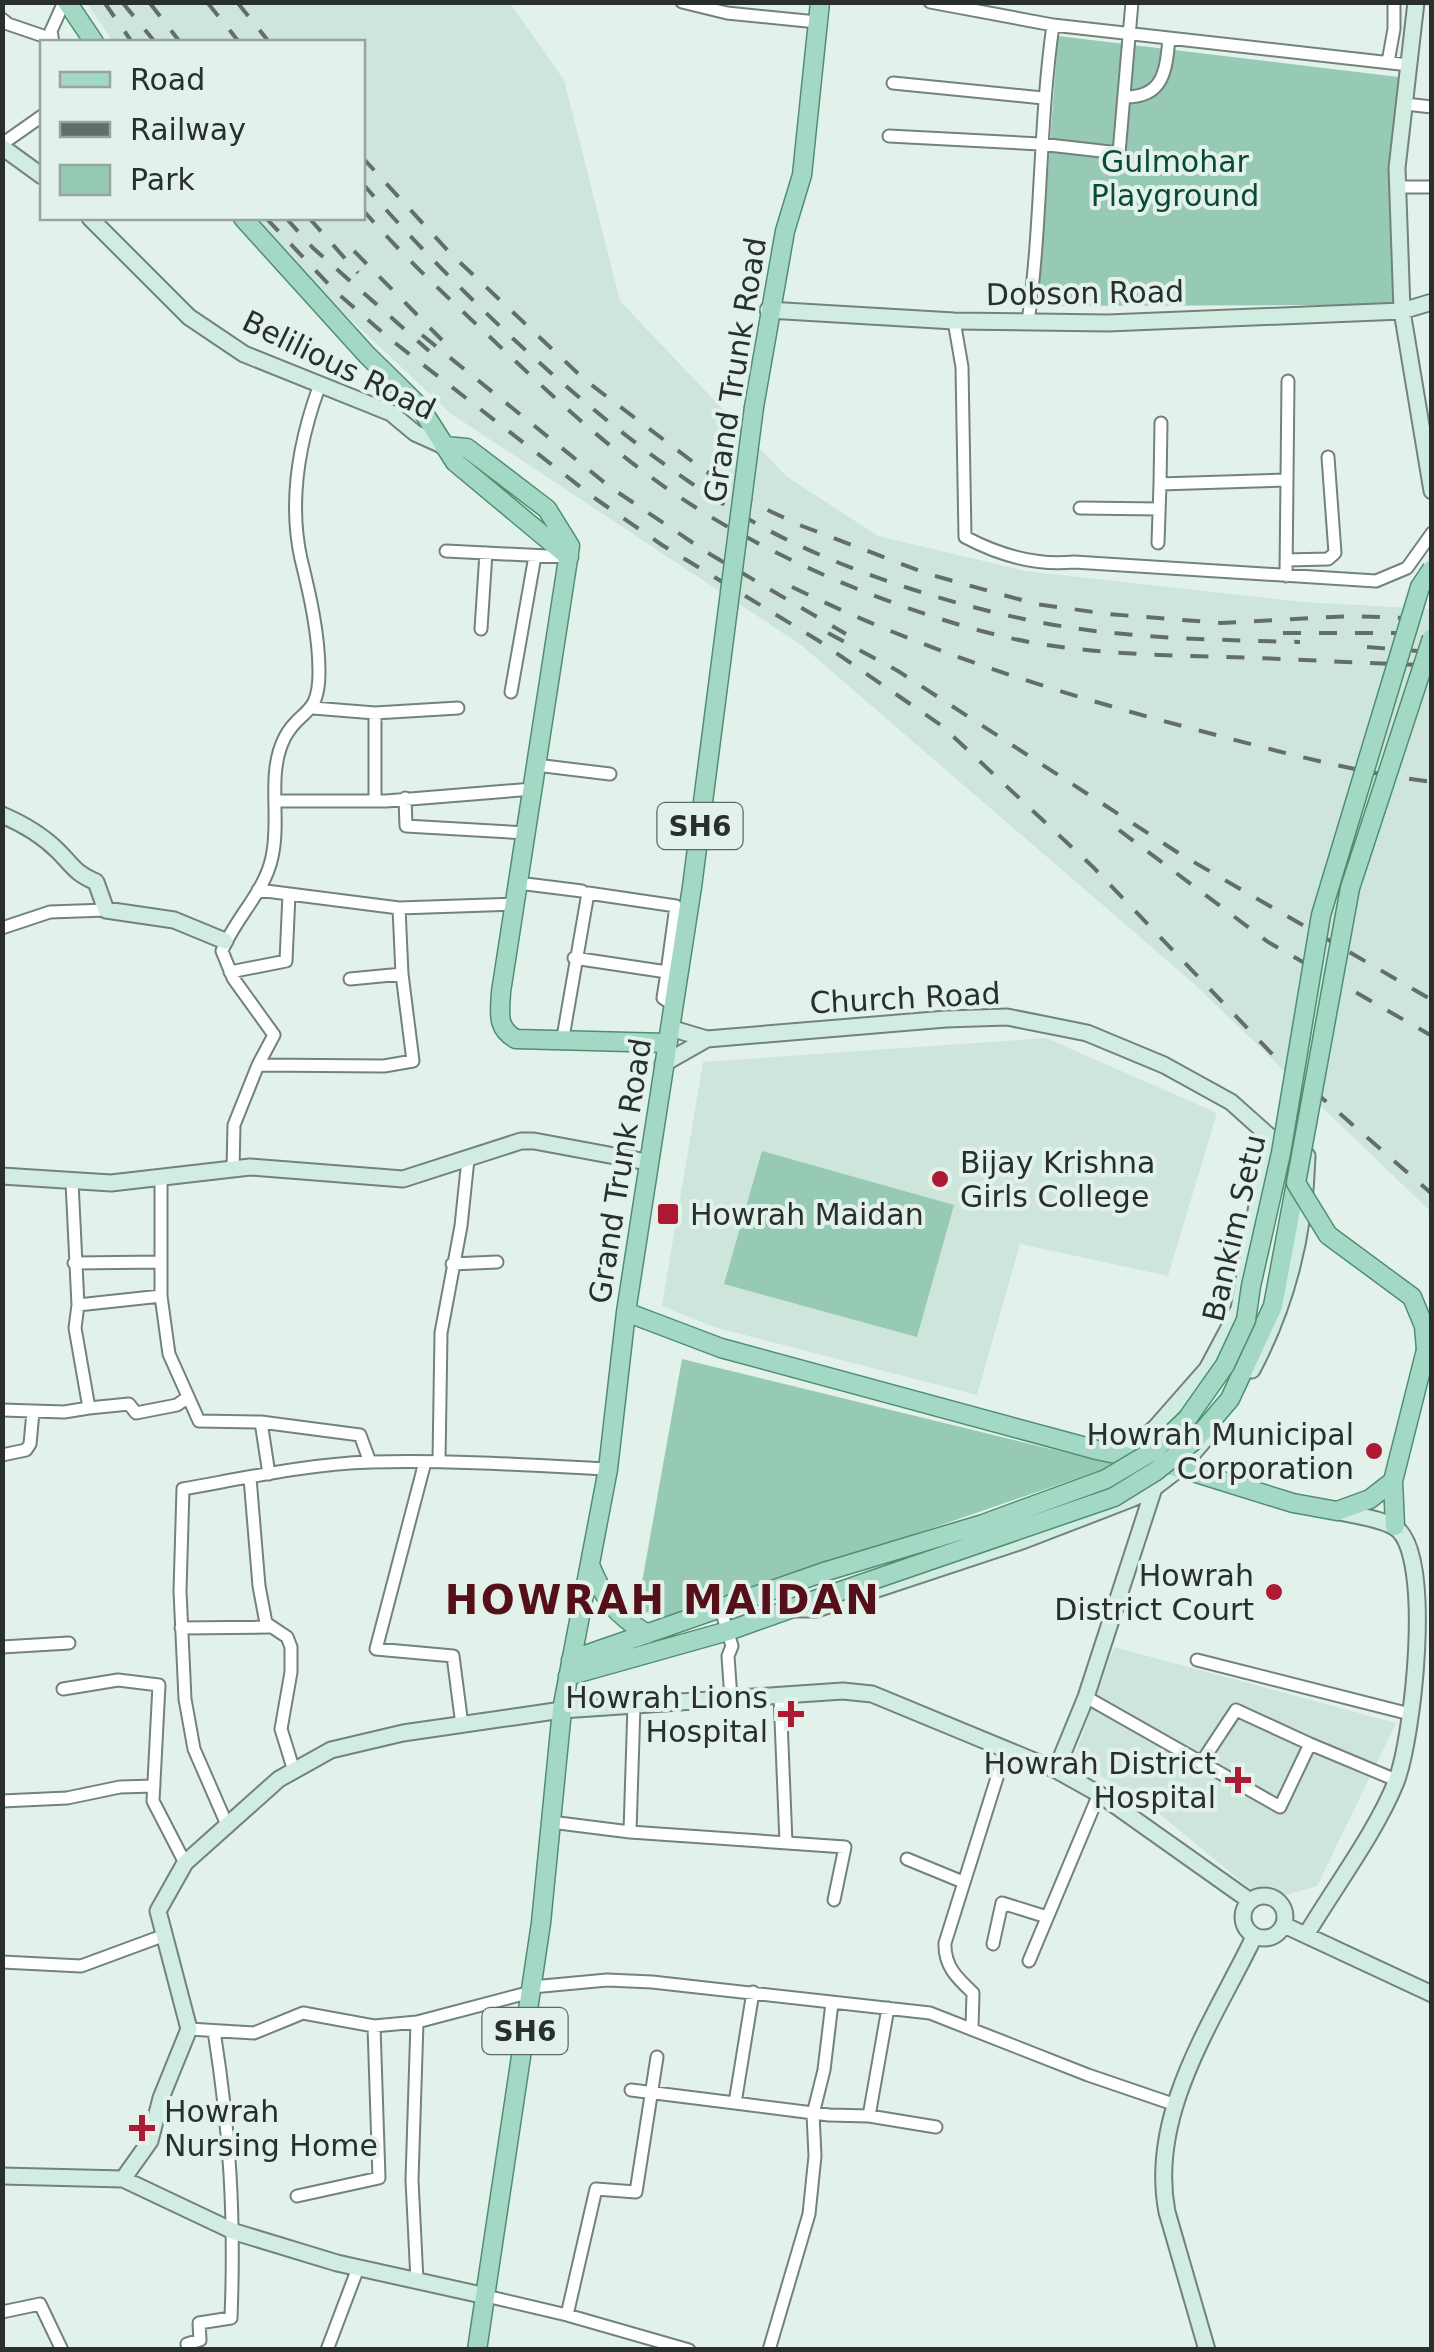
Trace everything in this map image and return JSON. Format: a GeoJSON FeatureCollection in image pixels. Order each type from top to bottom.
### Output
{"type":"FeatureCollection","features":[{"type":"Feature","properties":{"kind":"main road"},"geometry":{"type":"LineString","coordinates":[[66,2],[93,40]]}},
{"type":"Feature","properties":{"kind":"main road","name":"Grand Trunk Road"},"geometry":{"type":"LineString","coordinates":[[477,2350],[531,1990],[562,1710],[608,1469],[626,1312],[674,1005],[768,310],[784,232],[802,174],[820,2]]}},
{"type":"Feature","properties":{"kind":"main road"},"geometry":{"type":"LineString","coordinates":[[1416,2],[1398,188],[1402,311],[1432,491]]}},
{"type":"Feature","properties":{"kind":"main road"},"geometry":{"type":"LineString","coordinates":[[2,145],[40,174]]}},
{"type":"Feature","properties":{"kind":"main road","name":"Belilious Road"},"geometry":{"type":"LineString","coordinates":[[92,220],[189,318],[244,354],[391,414],[415,433],[444,446]]}},
{"type":"Feature","properties":{"kind":"main road"},"geometry":{"type":"LineString","coordinates":[[245,220],[367,355],[420,407],[444,446],[467,448],[547,510],[570,546],[515,904],[500,1021],[504,1032],[516,1039],[562,1043],[668,1036],[708,1039]]}},
{"type":"Feature","properties":{"kind":"main road","name":"Dobson Road"},"geometry":{"type":"LineString","coordinates":[[768,310],[954,321],[1108,322],[1402,311],[1432,302]]}},
{"type":"Feature","properties":{"kind":"main road","name":"Bankim Setu"},"geometry":{"type":"LineString","coordinates":[[570,1668],[647,1634],[1106,1479],[1153,1452],[1188,1419],[1226,1366],[1246,1320],[1250,1286],[1281,1153],[1321,915],[1420,587],[1432,570]]}},
{"type":"Feature","properties":{"kind":"main road","name":"Bankim Setu"},"geometry":{"type":"LineString","coordinates":[[570,1668],[728,1632],[1114,1497],[1195,1440],[1230,1399],[1273,1306],[1350,888],[1432,638]]}},
{"type":"Feature","properties":{"kind":"main road"},"geometry":{"type":"LineString","coordinates":[[2,815],[26,826],[58,851],[76,873],[96,882],[106,910],[174,920],[226,941]]}},
{"type":"Feature","properties":{"kind":"main road","name":"Church Road"},"geometry":{"type":"LineString","coordinates":[[708,1039],[946,1018],[1007,1017],[1087,1034],[1164,1065],[1231,1102],[1269,1136],[1308,1156],[1293,1264],[1271,1333],[1225,1418],[1180,1468]]}},
{"type":"Feature","properties":{"kind":"main road"},"geometry":{"type":"LineString","coordinates":[[664,1064],[708,1039]]}},
{"type":"Feature","properties":{"kind":"main road"},"geometry":{"type":"LineString","coordinates":[[1125,1456],[1156,1428],[1207,1369],[1240,1309],[1269,1136]]}},
{"type":"Feature","properties":{"kind":"main road"},"geometry":{"type":"LineString","coordinates":[[2,1176],[111,1183],[250,1167],[403,1179],[521,1141],[647,1162]]}},
{"type":"Feature","properties":{"kind":"main road"},"geometry":{"type":"LineString","coordinates":[[1296,1183],[1328,1235],[1412,1297],[1424,1326],[1426,1350],[1393,1481],[1394,1526]]}},
{"type":"Feature","properties":{"kind":"main road"},"geometry":{"type":"LineString","coordinates":[[626,1312],[721,1348],[1180,1468],[1293,1503],[1394,1526],[1406,1537],[1417,1573],[1420,1664],[1396,1780],[1306,1935]]}},
{"type":"Feature","properties":{"kind":"main road"},"geometry":{"type":"LineString","coordinates":[[1125,1456],[1154,1488]]}},
{"type":"Feature","properties":{"kind":"main road"},"geometry":{"type":"LineString","coordinates":[[792,1609],[816,1609],[1071,1523],[1154,1488],[1180,1468]]}},
{"type":"Feature","properties":{"kind":"main road"},"geometry":{"type":"LineString","coordinates":[[1337,1511],[1370,1500],[1393,1481]]}},
{"type":"Feature","properties":{"kind":"main road"},"geometry":{"type":"LineString","coordinates":[[1056,1770],[1086,1697],[1154,1488]]}},
{"type":"Feature","properties":{"kind":"main road"},"geometry":{"type":"LineString","coordinates":[[590,1565],[604,1598],[647,1634]]}},
{"type":"Feature","properties":{"kind":"main road"},"geometry":{"type":"LineString","coordinates":[[123,2179],[150,2140],[161,2098],[189,2029],[158,1912],[185,1863],[279,1779],[331,1750],[404,1733],[562,1710],[844,1691],[872,1694],[1056,1770],[1099,1794],[1250,1901]]}},
{"type":"Feature","properties":{"kind":"main road"},"geometry":{"type":"LineString","coordinates":[[1263,1896],[1277,1900],[1285,1912],[1284,1926],[1268,1939],[1254,1937],[1242,1920],[1250,1901],[1263,1896]]}},
{"type":"Feature","properties":{"kind":"main road"},"geometry":{"type":"LineString","coordinates":[[1284,1926],[1432,1994]]}},
{"type":"Feature","properties":{"kind":"main road"},"geometry":{"type":"LineString","coordinates":[[1207,2350],[1162,2190],[1164,2139],[1172,2104],[1254,1937]]}},
{"type":"Feature","properties":{"kind":"main road"},"geometry":{"type":"LineString","coordinates":[[2,2176],[123,2179],[235,2232],[358,2268],[486,2296]]}},
{"type":"Feature","properties":{"kind":"street"},"geometry":{"type":"LineString","coordinates":[[53,40],[52,31],[66,2]]}},
{"type":"Feature","properties":{"kind":"street"},"geometry":{"type":"LineString","coordinates":[[682,2],[728,12],[817,22]]}},
{"type":"Feature","properties":{"kind":"street"},"geometry":{"type":"LineString","coordinates":[[930,2],[1053,25],[1409,66]]}},
{"type":"Feature","properties":{"kind":"street"},"geometry":{"type":"LineString","coordinates":[[890,136],[1040,144],[1120,153],[1132,2]]}},
{"type":"Feature","properties":{"kind":"street"},"geometry":{"type":"LineString","coordinates":[[1388,62],[1394,2]]}},
{"type":"Feature","properties":{"kind":"street"},"geometry":{"type":"LineString","coordinates":[[2,19],[50,40]]}},
{"type":"Feature","properties":{"kind":"street"},"geometry":{"type":"LineString","coordinates":[[1028,322],[1042,192],[1043,98],[1053,25]]}},
{"type":"Feature","properties":{"kind":"street"},"geometry":{"type":"LineString","coordinates":[[1124,97],[1138,98],[1156,86],[1165,73],[1168,39]]}},
{"type":"Feature","properties":{"kind":"street"},"geometry":{"type":"LineString","coordinates":[[893,83],[1043,98]]}},
{"type":"Feature","properties":{"kind":"street"},"geometry":{"type":"LineString","coordinates":[[1405,104],[1432,107]]}},
{"type":"Feature","properties":{"kind":"street"},"geometry":{"type":"LineString","coordinates":[[2,145],[40,117]]}},
{"type":"Feature","properties":{"kind":"street"},"geometry":{"type":"LineString","coordinates":[[1398,188],[1432,187]]}},
{"type":"Feature","properties":{"kind":"street"},"geometry":{"type":"LineString","coordinates":[[954,321],[962,367],[966,537],[998,554],[1056,564],[1376,581],[1407,568],[1432,533]]}},
{"type":"Feature","properties":{"kind":"street"},"geometry":{"type":"LineString","coordinates":[[1286,576],[1288,381]]}},
{"type":"Feature","properties":{"kind":"street"},"geometry":{"type":"LineString","coordinates":[[233,1169],[234,1125],[274,1034],[230,972],[222,950],[272,860],[278,801],[275,768],[286,734],[313,708],[319,676],[318,649],[300,557],[295,471],[305,424],[319,387]]}},
{"type":"Feature","properties":{"kind":"street"},"geometry":{"type":"LineString","coordinates":[[1158,543],[1161,423]]}},
{"type":"Feature","properties":{"kind":"street"},"geometry":{"type":"LineString","coordinates":[[1286,560],[1328,559],[1335,553],[1328,457]]}},
{"type":"Feature","properties":{"kind":"street"},"geometry":{"type":"LineString","coordinates":[[1160,484],[1286,480]]}},
{"type":"Feature","properties":{"kind":"street"},"geometry":{"type":"LineString","coordinates":[[1080,508],[1159,509]]}},
{"type":"Feature","properties":{"kind":"street"},"geometry":{"type":"LineString","coordinates":[[446,551],[568,557]]}},
{"type":"Feature","properties":{"kind":"street"},"geometry":{"type":"LineString","coordinates":[[481,629],[486,553]]}},
{"type":"Feature","properties":{"kind":"street"},"geometry":{"type":"LineString","coordinates":[[511,692],[535,556]]}},
{"type":"Feature","properties":{"kind":"street"},"geometry":{"type":"LineString","coordinates":[[313,708],[376,713],[458,708]]}},
{"type":"Feature","properties":{"kind":"street"},"geometry":{"type":"LineString","coordinates":[[375,801],[376,713]]}},
{"type":"Feature","properties":{"kind":"street"},"geometry":{"type":"LineString","coordinates":[[536,766],[610,774]]}},
{"type":"Feature","properties":{"kind":"street"},"geometry":{"type":"LineString","coordinates":[[278,801],[375,801],[532,789]]}},
{"type":"Feature","properties":{"kind":"street"},"geometry":{"type":"LineString","coordinates":[[405,798],[406,826],[526,833]]}},
{"type":"Feature","properties":{"kind":"street"},"geometry":{"type":"LineString","coordinates":[[518,883],[582,891]]}},
{"type":"Feature","properties":{"kind":"street"},"geometry":{"type":"LineString","coordinates":[[258,890],[399,908],[515,904]]}},
{"type":"Feature","properties":{"kind":"street"},"geometry":{"type":"LineString","coordinates":[[562,1043],[588,892],[676,906],[664,1001],[674,1005]]}},
{"type":"Feature","properties":{"kind":"street"},"geometry":{"type":"LineString","coordinates":[[230,972],[286,961],[289,894]]}},
{"type":"Feature","properties":{"kind":"street"},"geometry":{"type":"LineString","coordinates":[[258,1065],[384,1066],[413,1061],[402,974],[399,908]]}},
{"type":"Feature","properties":{"kind":"street"},"geometry":{"type":"LineString","coordinates":[[2,928],[50,912],[106,910]]}},
{"type":"Feature","properties":{"kind":"street"},"geometry":{"type":"LineString","coordinates":[[574,958],[667,972]]}},
{"type":"Feature","properties":{"kind":"street"},"geometry":{"type":"LineString","coordinates":[[350,979],[402,974]]}},
{"type":"Feature","properties":{"kind":"street"},"geometry":{"type":"LineString","coordinates":[[440,1462],[442,1333],[468,1159]]}},
{"type":"Feature","properties":{"kind":"street"},"geometry":{"type":"LineString","coordinates":[[161,1179],[161,1296],[169,1354],[200,1421],[261,1422],[360,1436],[370,1462]]}},
{"type":"Feature","properties":{"kind":"street"},"geometry":{"type":"LineString","coordinates":[[72,1182],[78,1305],[75,1328],[89,1408]]}},
{"type":"Feature","properties":{"kind":"street"},"geometry":{"type":"LineString","coordinates":[[74,1263],[161,1262]]}},
{"type":"Feature","properties":{"kind":"street"},"geometry":{"type":"LineString","coordinates":[[452,1264],[497,1262]]}},
{"type":"Feature","properties":{"kind":"street"},"geometry":{"type":"LineString","coordinates":[[78,1305],[161,1296]]}},
{"type":"Feature","properties":{"kind":"street"},"geometry":{"type":"LineString","coordinates":[[2,1410],[33,1412],[130,1404],[136,1412],[178,1405],[188,1397]]}},
{"type":"Feature","properties":{"kind":"street"},"geometry":{"type":"LineString","coordinates":[[2,1455],[26,1450],[33,1412]]}},
{"type":"Feature","properties":{"kind":"street"},"geometry":{"type":"LineString","coordinates":[[261,1422],[269,1474]]}},
{"type":"Feature","properties":{"kind":"street"},"geometry":{"type":"LineString","coordinates":[[228,1827],[194,1749],[185,1699],[182,1489],[370,1462],[608,1469]]}},
{"type":"Feature","properties":{"kind":"street"},"geometry":{"type":"LineString","coordinates":[[425,1462],[376,1648],[454,1656],[462,1725]]}},
{"type":"Feature","properties":{"kind":"street"},"geometry":{"type":"LineString","coordinates":[[250,1478],[259,1586],[268,1627]]}},
{"type":"Feature","properties":{"kind":"street"},"geometry":{"type":"LineString","coordinates":[[721,1610],[732,1646],[728,1656],[731,1699]]}},
{"type":"Feature","properties":{"kind":"street"},"geometry":{"type":"LineString","coordinates":[[181,1628],[268,1627],[287,1637],[292,1672],[281,1729],[294,1770]]}},
{"type":"Feature","properties":{"kind":"street"},"geometry":{"type":"LineString","coordinates":[[2,1648],[69,1643]]}},
{"type":"Feature","properties":{"kind":"street"},"geometry":{"type":"LineString","coordinates":[[1196,1660],[1410,1714]]}},
{"type":"Feature","properties":{"kind":"street"},"geometry":{"type":"LineString","coordinates":[[63,1688],[118,1680],[159,1685],[152,1801],[185,1863]]}},
{"type":"Feature","properties":{"kind":"street"},"geometry":{"type":"LineString","coordinates":[[780,1696],[786,1843]]}},
{"type":"Feature","properties":{"kind":"street"},"geometry":{"type":"LineString","coordinates":[[1086,1697],[1280,1806],[1310,1744]]}},
{"type":"Feature","properties":{"kind":"street"},"geometry":{"type":"LineString","coordinates":[[630,1832],[634,1706]]}},
{"type":"Feature","properties":{"kind":"street"},"geometry":{"type":"LineString","coordinates":[[1201,1763],[1236,1710],[1396,1780]]}},
{"type":"Feature","properties":{"kind":"street"},"geometry":{"type":"LineString","coordinates":[[972,2028],[974,1993],[952,1972],[944,1958],[948,1930],[1006,1749]]}},
{"type":"Feature","properties":{"kind":"street"},"geometry":{"type":"LineString","coordinates":[[2,1802],[154,1786]]}},
{"type":"Feature","properties":{"kind":"street"},"geometry":{"type":"LineString","coordinates":[[1029,1961],[1099,1794]]}},
{"type":"Feature","properties":{"kind":"street"},"geometry":{"type":"LineString","coordinates":[[551,1822],[630,1832],[845,1847],[834,1900]]}},
{"type":"Feature","properties":{"kind":"street"},"geometry":{"type":"LineString","coordinates":[[907,1859],[964,1882]]}},
{"type":"Feature","properties":{"kind":"street"},"geometry":{"type":"LineString","coordinates":[[993,1944],[1002,1903],[1047,1917]]}},
{"type":"Feature","properties":{"kind":"street"},"geometry":{"type":"LineString","coordinates":[[2,1962],[81,1966],[165,1935]]}},
{"type":"Feature","properties":{"kind":"street"},"geometry":{"type":"LineString","coordinates":[[189,2029],[254,2032],[303,2013],[374,2026],[417,2022],[531,1990],[607,1980],[930,2012],[1172,2104]]}},
{"type":"Feature","properties":{"kind":"street"},"geometry":{"type":"LineString","coordinates":[[735,2102],[753,1992]]}},
{"type":"Feature","properties":{"kind":"street"},"geometry":{"type":"LineString","coordinates":[[769,2350],[809,2214],[815,2156],[814,2114],[832,2003]]}},
{"type":"Feature","properties":{"kind":"street"},"geometry":{"type":"LineString","coordinates":[[869,2116],[888,2008]]}},
{"type":"Feature","properties":{"kind":"street"},"geometry":{"type":"LineString","coordinates":[[416,2281],[412,2180],[417,2022]]}},
{"type":"Feature","properties":{"kind":"street"},"geometry":{"type":"LineString","coordinates":[[297,2196],[379,2178],[374,2026]]}},
{"type":"Feature","properties":{"kind":"street"},"geometry":{"type":"LineString","coordinates":[[188,2350],[187,2344],[200,2340],[199,2323],[230,2318],[235,2232],[228,2114],[214,2031]]}},
{"type":"Feature","properties":{"kind":"street"},"geometry":{"type":"LineString","coordinates":[[568,2314],[596,2189],[636,2192],[657,2057]]}},
{"type":"Feature","properties":{"kind":"street"},"geometry":{"type":"LineString","coordinates":[[630,2090],[936,2127]]}},
{"type":"Feature","properties":{"kind":"street"},"geometry":{"type":"LineString","coordinates":[[327,2350],[358,2268]]}},
{"type":"Feature","properties":{"kind":"street"},"geometry":{"type":"LineString","coordinates":[[486,2296],[568,2314],[689,2350]]}},
{"type":"Feature","properties":{"kind":"street"},"geometry":{"type":"LineString","coordinates":[[2,2312],[40,2304],[62,2350]]}},
{"type":"Feature","properties":{"kind":"shaded area"},"geometry":{"type":"Polygon","coordinates":[[[87,3],[510,3],[564,80],[620,301],[786,476],[878,536],[1025,571],[1303,602],[1431,609],[1431,1212],[1192,982],[801,645],[450,413],[298,270],[255,220],[365,220],[365,40],[112,40],[87,3]]]}},
{"type":"Feature","properties":{"kind":"shaded area","name":"Bijay Krishna Girls College"},"geometry":{"type":"Polygon","coordinates":[[[1046,1038],[1217,1113],[1168,1276],[1020,1244],[977,1395],[714,1327],[662,1306],[703,1062],[1046,1038]]]}},
{"type":"Feature","properties":{"kind":"shaded area","name":"Howrah District Hospital"},"geometry":{"type":"Polygon","coordinates":[[[1114,1647],[1396,1723],[1317,1886],[1265,1901],[1140,1798],[1073,1761],[1114,1647]]]}},
{"type":"Feature","properties":{"kind":"green space","name":"Gulmohar Playground"},"geometry":{"type":"Polygon","coordinates":[[[1058,36],[1399,77],[1392,305],[1038,306],[1058,36]]]}},
{"type":"Feature","properties":{"kind":"green space"},"geometry":{"type":"Polygon","coordinates":[[[762,1151],[954,1205],[917,1337],[724,1284],[762,1151]]]}},
{"type":"Feature","properties":{"kind":"green space"},"geometry":{"type":"Polygon","coordinates":[[[682,1359],[1116,1465],[670,1618],[637,1610],[682,1359]]]}},
{"type":"Feature","properties":{"kind":"railway"},"geometry":{"type":"LineString","coordinates":[[104,2],[131,40]]}},
{"type":"Feature","properties":{"kind":"railway"},"geometry":{"type":"LineString","coordinates":[[122,2],[153,40]]}},
{"type":"Feature","properties":{"kind":"railway"},"geometry":{"type":"LineString","coordinates":[[149,2],[178,40]]}},
{"type":"Feature","properties":{"kind":"railway"},"geometry":{"type":"LineString","coordinates":[[207,2],[237,40]]}},
{"type":"Feature","properties":{"kind":"railway"},"geometry":{"type":"LineString","coordinates":[[237,2],[267,40]]}},
{"type":"Feature","properties":{"kind":"railway"},"geometry":{"type":"LineString","coordinates":[[365,160],[450,253],[585,380],[701,468],[761,507],[802,526],[928,574],[1036,604],[1221,623],[1351,616],[1432,619]]}},
{"type":"Feature","properties":{"kind":"railway"},"geometry":{"type":"LineString","coordinates":[[365,186],[497,323],[598,413],[704,491],[791,542],[911,589],[1035,621],[1129,635],[1300,642]]}},
{"type":"Feature","properties":{"kind":"railway"},"geometry":{"type":"LineString","coordinates":[[365,212],[539,384],[640,469],[729,527],[843,583],[963,626],[1033,643],[1161,655],[1432,665]]}},
{"type":"Feature","properties":{"kind":"railway"},"geometry":{"type":"LineString","coordinates":[[268,220],[335,291],[390,339],[596,499],[662,545],[819,641],[942,726],[1093,867],[1275,1057],[1432,1194]]}},
{"type":"Feature","properties":{"kind":"railway"},"geometry":{"type":"LineString","coordinates":[[288,220],[313,248],[429,351]]}},
{"type":"Feature","properties":{"kind":"railway"},"geometry":{"type":"LineString","coordinates":[[311,220],[358,273]]}},
{"type":"Feature","properties":{"kind":"railway"},"geometry":{"type":"LineString","coordinates":[[354,251],[442,340]]}},
{"type":"Feature","properties":{"kind":"railway"},"geometry":{"type":"LineString","coordinates":[[422,335],[610,487],[708,553],[846,634]]}},
{"type":"Feature","properties":{"kind":"railway"},"geometry":{"type":"LineString","coordinates":[[792,587],[942,651],[1096,702],[1315,760],[1432,782]]}},
{"type":"Feature","properties":{"kind":"railway"},"geometry":{"type":"LineString","coordinates":[[828,633],[898,671],[1180,854],[1432,1000]]}},
{"type":"Feature","properties":{"kind":"railway"},"geometry":{"type":"LineString","coordinates":[[1283,633],[1428,633]]}},
{"type":"Feature","properties":{"kind":"railway"},"geometry":{"type":"LineString","coordinates":[[1367,647],[1432,652]]}},
{"type":"Feature","properties":{"kind":"railway"},"geometry":{"type":"LineString","coordinates":[[1119,830],[1268,942],[1432,1036]]}},
{"type":"Feature","properties":{"kind":"place","name":"Bijay Krishna Girls College"},"geometry":{"type":"Point","coordinates":[940,1179]}},
{"type":"Feature","properties":{"kind":"place","name":"Howrah Maidan"},"geometry":{"type":"Point","coordinates":[668,1214]}},
{"type":"Feature","properties":{"kind":"place","name":"Howrah Municipal Corporation"},"geometry":{"type":"Point","coordinates":[1374,1451]}},
{"type":"Feature","properties":{"kind":"place","name":"Howrah District Court"},"geometry":{"type":"Point","coordinates":[1274,1592]}},
{"type":"Feature","properties":{"kind":"place","name":"Howrah Lions Hospital"},"geometry":{"type":"Point","coordinates":[791,1714]}},
{"type":"Feature","properties":{"kind":"place","name":"Howrah District Hospital"},"geometry":{"type":"Point","coordinates":[1238,1780]}},
{"type":"Feature","properties":{"kind":"place","name":"Howrah Nursing Home"},"geometry":{"type":"Point","coordinates":[142,2128]}},
{"type":"Feature","properties":{"kind":"district","name":"HOWRAH MAIDAN"},"geometry":{"type":"Point","coordinates":[663,1600]}}]}
